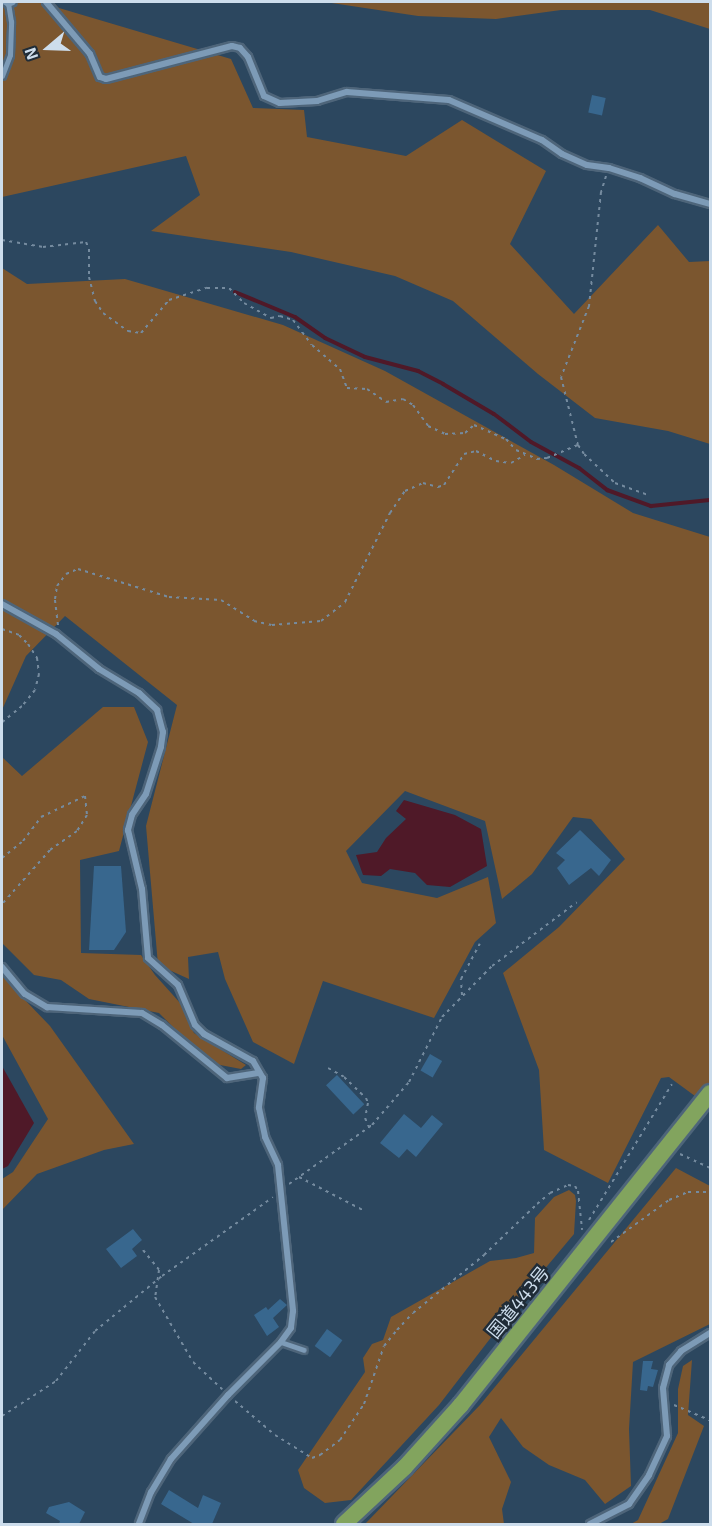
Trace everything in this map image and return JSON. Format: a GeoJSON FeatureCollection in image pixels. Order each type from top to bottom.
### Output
{"type":"FeatureCollection","features":[{"type":"Feature","properties":{"kind":"highway","name":"国道443号"},"geometry":{"type":"LineString","coordinates":[[344,1524],[405,1467],[453,1414],[711,1092]]}},
{"type":"Feature","properties":{"kind":"street"},"geometry":{"type":"LineString","coordinates":[[46,2],[90,54],[100,77],[106,79],[232,46],[240,48],[248,57],[264,96],[280,103],[316,101],[347,92],[449,100],[542,140],[587,165],[609,168],[640,178],[675,194],[711,204]]}},
{"type":"Feature","properties":{"kind":"street"},"geometry":{"type":"LineString","coordinates":[[2,604],[57,634],[108,674],[149,700],[157,710],[162,722],[161,747],[146,794],[132,814],[128,830],[142,890],[148,958],[178,985],[195,1025],[204,1034],[253,1061],[263,1078],[259,1108],[265,1137],[278,1165],[293,1311],[291,1328],[281,1342],[228,1395],[171,1459],[150,1492],[139,1524]]}},
{"type":"Feature","properties":{"kind":"street"},"geometry":{"type":"LineString","coordinates":[[2,967],[25,994],[47,1007],[142,1012],[162,1025],[227,1078],[260,1073]]}},
{"type":"Feature","properties":{"kind":"street"},"geometry":{"type":"LineString","coordinates":[[590,1524],[629,1504],[650,1475],[667,1436],[663,1388],[669,1365],[681,1351],[711,1333]]}},
{"type":"Feature","properties":{"kind":"lane"},"geometry":{"type":"LineString","coordinates":[[2,76],[10,55],[9,2]]}},
{"type":"Feature","properties":{"kind":"lane"},"geometry":{"type":"LineString","coordinates":[[281,1342],[304,1350]]}},
{"type":"Feature","properties":{"kind":"path"},"geometry":{"type":"LineString","coordinates":[[609,168],[601,192],[589,306],[561,377],[578,445],[595,466],[615,483],[650,496]]}},
{"type":"Feature","properties":{"kind":"path"},"geometry":{"type":"LineString","coordinates":[[2,240],[43,247],[86,242],[89,249],[89,277],[95,301],[103,313],[128,331],[141,333],[169,300],[207,288],[229,288],[244,303],[271,318],[280,316],[293,320],[312,345],[340,369],[346,388],[367,389],[386,402],[403,399],[413,405],[428,426],[445,434],[465,433],[474,425],[506,439],[525,455],[537,459],[547,458],[578,445]]}},
{"type":"Feature","properties":{"kind":"path"},"geometry":{"type":"LineString","coordinates":[[57,634],[57,586],[66,574],[78,569],[169,597],[221,600],[254,621],[272,625],[321,621],[345,602],[390,513],[405,491],[423,483],[444,485],[464,454],[476,451],[496,461],[511,463],[525,455]]}},
{"type":"Feature","properties":{"kind":"path"},"geometry":{"type":"LineString","coordinates":[[2,629],[19,635],[28,644],[37,658],[39,674],[35,690],[22,706],[2,722]]}},
{"type":"Feature","properties":{"kind":"path"},"geometry":{"type":"LineString","coordinates":[[2,858],[23,841],[41,817],[85,796],[87,815],[77,831],[50,850],[2,903]]}},
{"type":"Feature","properties":{"kind":"path"},"geometry":{"type":"LineString","coordinates":[[2,1416],[56,1381],[95,1330],[156,1282],[369,1127],[409,1082],[442,1017],[462,994],[492,966],[577,902]]}},
{"type":"Feature","properties":{"kind":"path"},"geometry":{"type":"LineString","coordinates":[[462,994],[461,979],[480,944]]}},
{"type":"Feature","properties":{"kind":"path"},"geometry":{"type":"LineString","coordinates":[[328,1068],[344,1077],[366,1098],[368,1103],[365,1118],[369,1127]]}},
{"type":"Feature","properties":{"kind":"path"},"geometry":{"type":"LineString","coordinates":[[143,1250],[159,1270],[155,1297],[193,1362],[275,1435],[312,1458],[320,1455],[339,1440],[364,1404],[384,1346],[397,1330],[413,1313],[484,1255],[550,1193],[568,1185],[575,1186],[578,1191],[583,1232],[672,1084]]}},
{"type":"Feature","properties":{"kind":"path"},"geometry":{"type":"LineString","coordinates":[[666,1149],[711,1168]]}},
{"type":"Feature","properties":{"kind":"path"},"geometry":{"type":"LineString","coordinates":[[299,1177],[363,1210]]}},
{"type":"Feature","properties":{"kind":"path"},"geometry":{"type":"LineString","coordinates":[[589,1245],[606,1244],[669,1200],[688,1192],[711,1192]]}},
{"type":"Feature","properties":{"kind":"path"},"geometry":{"type":"LineString","coordinates":[[663,1388],[674,1405],[711,1420]]}},
{"type":"Feature","properties":{"kind":"shaded area"},"geometry":{"type":"Polygon","coordinates":[[[2,2],[53,2],[59,8],[231,59],[253,108],[304,110],[307,137],[406,156],[462,120],[546,171],[510,244],[574,314],[658,225],[689,262],[710,261],[710,444],[668,431],[595,418],[538,374],[453,301],[395,276],[291,252],[151,231],[200,195],[186,156],[2,197],[2,2]]]}},
{"type":"Feature","properties":{"kind":"shaded area"},"geometry":{"type":"Polygon","coordinates":[[[325,2],[710,2],[710,29],[650,10],[561,10],[496,19],[418,16],[325,2]]]}},
{"type":"Feature","properties":{"kind":"shaded area"},"geometry":{"type":"Polygon","coordinates":[[[2,268],[27,284],[125,279],[283,325],[385,371],[554,465],[633,513],[710,537],[710,1107],[669,1077],[661,1078],[608,1183],[544,1150],[539,1070],[503,973],[559,927],[625,859],[591,819],[573,817],[532,874],[502,899],[485,821],[405,791],[346,851],[362,883],[437,898],[488,877],[496,923],[475,942],[434,1018],[323,981],[294,1064],[253,1042],[225,979],[218,952],[188,957],[189,979],[158,965],[146,826],[177,705],[65,616],[26,656],[2,710],[2,268]]]}},
{"type":"Feature","properties":{"kind":"shaded area"},"geometry":{"type":"Polygon","coordinates":[[[103,707],[134,707],[148,742],[119,851],[80,860],[81,953],[141,955],[155,975],[181,1004],[194,1033],[246,1065],[241,1069],[220,1065],[201,1055],[159,1013],[89,999],[61,980],[34,975],[2,943],[2,757],[22,776],[103,707]]]}},
{"type":"Feature","properties":{"kind":"shaded area"},"geometry":{"type":"Polygon","coordinates":[[[404,800],[455,815],[481,829],[487,866],[450,887],[427,885],[415,873],[390,869],[381,876],[363,875],[356,855],[377,852],[386,838],[406,819],[396,811],[404,800]]]}},
{"type":"Feature","properties":{"kind":"shaded area"},"geometry":{"type":"Polygon","coordinates":[[[2,976],[50,1026],[134,1144],[104,1150],[37,1174],[2,1210],[2,1179],[13,1172],[48,1119],[2,1035],[2,976]]]}},
{"type":"Feature","properties":{"kind":"shaded area"},"geometry":{"type":"Polygon","coordinates":[[[2,1066],[34,1123],[8,1166],[2,1169],[2,1066]]]}},
{"type":"Feature","properties":{"kind":"shaded area"},"geometry":{"type":"Polygon","coordinates":[[[676,1168],[710,1186],[710,1324],[633,1362],[629,1429],[631,1486],[605,1504],[585,1480],[549,1465],[523,1447],[501,1418],[489,1437],[511,1482],[502,1509],[504,1524],[365,1524],[480,1405],[676,1168]]]}},
{"type":"Feature","properties":{"kind":"shaded area"},"geometry":{"type":"Polygon","coordinates":[[[569,1190],[575,1195],[576,1201],[574,1234],[533,1283],[439,1405],[351,1500],[325,1503],[304,1488],[298,1470],[365,1372],[363,1358],[372,1344],[383,1340],[391,1317],[490,1261],[534,1253],[535,1218],[554,1197],[569,1190]]]}},
{"type":"Feature","properties":{"kind":"shaded area"},"geometry":{"type":"Polygon","coordinates":[[[692,1360],[688,1415],[704,1426],[668,1519],[659,1524],[631,1524],[638,1520],[678,1433],[678,1389],[683,1366],[692,1360]]]}},
{"type":"Feature","properties":{"kind":"building"},"geometry":{"type":"Polygon","coordinates":[[[592,95],[606,98],[602,116],[588,113],[592,95]]]}},
{"type":"Feature","properties":{"kind":"building"},"geometry":{"type":"Polygon","coordinates":[[[580,830],[611,860],[599,876],[591,868],[569,885],[557,868],[565,860],[556,853],[580,830]]]}},
{"type":"Feature","properties":{"kind":"building"},"geometry":{"type":"Polygon","coordinates":[[[94,866],[121,866],[126,932],[114,950],[89,950],[94,866]]]}},
{"type":"Feature","properties":{"kind":"building"},"geometry":{"type":"Polygon","coordinates":[[[430,1054],[442,1061],[433,1077],[420,1070],[430,1054]]]}},
{"type":"Feature","properties":{"kind":"building"},"geometry":{"type":"Polygon","coordinates":[[[337,1075],[364,1104],[353,1114],[326,1085],[337,1075]]]}},
{"type":"Feature","properties":{"kind":"building"},"geometry":{"type":"Polygon","coordinates":[[[404,1114],[421,1128],[432,1115],[443,1124],[416,1157],[407,1149],[399,1158],[380,1143],[404,1114]]]}},
{"type":"Feature","properties":{"kind":"building"},"geometry":{"type":"Polygon","coordinates":[[[133,1229],[142,1240],[132,1249],[137,1256],[121,1268],[106,1249],[133,1229]]]}},
{"type":"Feature","properties":{"kind":"building"},"geometry":{"type":"Polygon","coordinates":[[[280,1299],[287,1305],[273,1318],[279,1327],[267,1336],[254,1315],[266,1307],[268,1310],[280,1299]]]}},
{"type":"Feature","properties":{"kind":"building"},"geometry":{"type":"Polygon","coordinates":[[[327,1329],[342,1340],[330,1357],[315,1346],[327,1329]]]}},
{"type":"Feature","properties":{"kind":"building"},"geometry":{"type":"Polygon","coordinates":[[[643,1361],[653,1361],[651,1369],[658,1370],[653,1387],[648,1386],[647,1391],[640,1390],[643,1361]]]}},
{"type":"Feature","properties":{"kind":"building"},"geometry":{"type":"Polygon","coordinates":[[[169,1490],[198,1508],[203,1495],[221,1503],[212,1524],[194,1524],[161,1504],[169,1490]]]}},
{"type":"Feature","properties":{"kind":"building"},"geometry":{"type":"Polygon","coordinates":[[[69,1502],[85,1512],[79,1524],[59,1524],[60,1521],[46,1513],[49,1507],[69,1502]]]}},
{"type":"Feature","properties":{"kind":"waterway"},"geometry":{"type":"LineString","coordinates":[[235,292],[295,317],[325,338],[365,357],[418,371],[443,384],[494,414],[531,442],[579,468],[607,490],[651,506],[710,500]]}}]}
